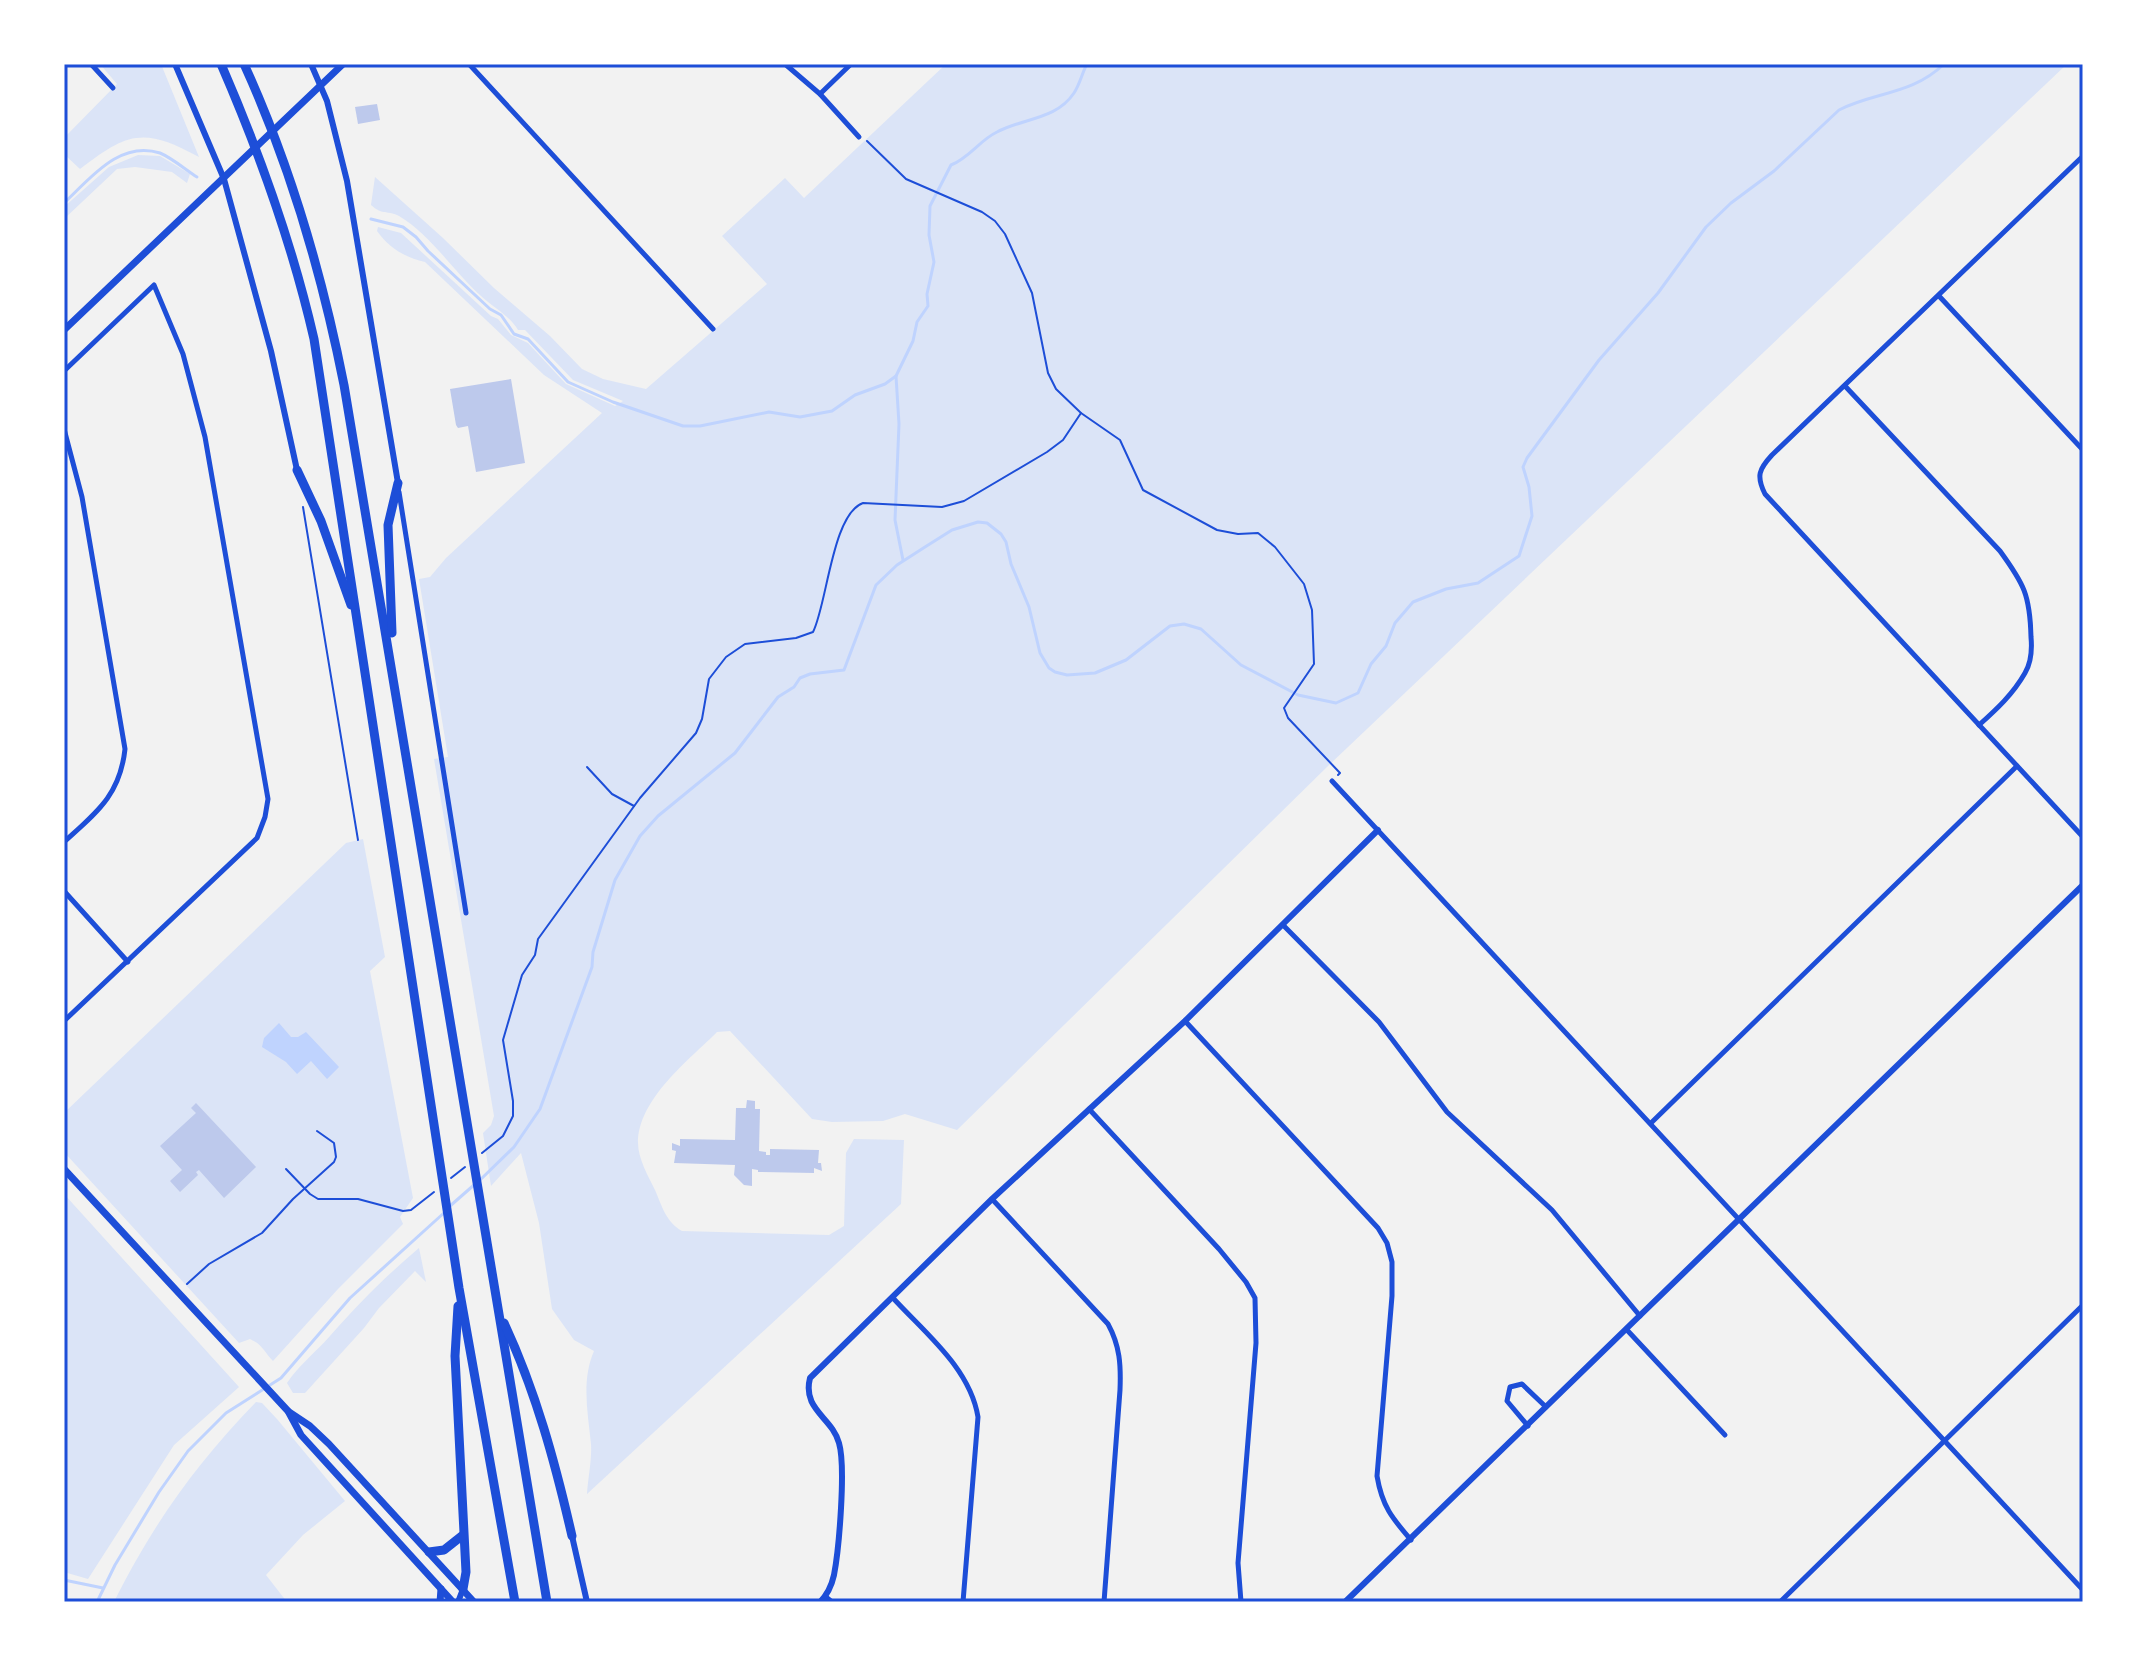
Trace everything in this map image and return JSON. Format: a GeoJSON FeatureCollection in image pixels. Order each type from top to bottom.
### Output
{"type":"FeatureCollection","features":[{"type":"Feature","properties":{"kind":"highway"},"geometry":{"type":"LineString","coordinates":[[221,64],[267,176],[301,282],[314,339],[459,1288],[515,1602]]}},
{"type":"Feature","properties":{"kind":"highway"},"geometry":{"type":"LineString","coordinates":[[244,64],[284,159],[320,274],[335,337],[547,1602]]}},
{"type":"Feature","properties":{"kind":"highway"},"geometry":{"type":"LineString","coordinates":[[297,470],[321,521],[359,627]]}},
{"type":"Feature","properties":{"kind":"highway"},"geometry":{"type":"LineString","coordinates":[[393,672],[388,525],[398,483]]}},
{"type":"Feature","properties":{"kind":"highway"},"geometry":{"type":"LineString","coordinates":[[459,1288],[455,1356],[466,1572],[463,1589]]}},
{"type":"Feature","properties":{"kind":"highway"},"geometry":{"type":"LineString","coordinates":[[498,1310],[543,1418],[572,1536]]}},
{"type":"Feature","properties":{"kind":"highway"},"geometry":{"type":"LineString","coordinates":[[429,1552],[444,1550],[463,1535]]}},
{"type":"Feature","properties":{"kind":"main road"},"geometry":{"type":"LineString","coordinates":[[64,330],[343,64]]}},
{"type":"Feature","properties":{"kind":"main road"},"geometry":{"type":"LineString","coordinates":[[64,1169],[288,1411],[329,1444],[474,1602]]}},
{"type":"Feature","properties":{"kind":"main road"},"geometry":{"type":"LineString","coordinates":[[288,1411],[301,1435],[455,1602]]}},
{"type":"Feature","properties":{"kind":"main road"},"geometry":{"type":"LineString","coordinates":[[318,1454],[329,1444]]}},
{"type":"Feature","properties":{"kind":"main road"},"geometry":{"type":"LineString","coordinates":[[363,1502],[374,1492]]}},
{"type":"Feature","properties":{"kind":"main road"},"geometry":{"type":"LineString","coordinates":[[372,1512],[383,1502]]}},
{"type":"Feature","properties":{"kind":"main road"},"geometry":{"type":"LineString","coordinates":[[440,1602],[441,1589]]}},
{"type":"Feature","properties":{"kind":"street"},"geometry":{"type":"LineString","coordinates":[[91,64],[113,88]]}},
{"type":"Feature","properties":{"kind":"street"},"geometry":{"type":"LineString","coordinates":[[175,64],[224,179],[271,351],[297,470]]}},
{"type":"Feature","properties":{"kind":"street"},"geometry":{"type":"LineString","coordinates":[[311,64],[321,85],[347,181],[466,913]]}},
{"type":"Feature","properties":{"kind":"street"},"geometry":{"type":"LineString","coordinates":[[469,64],[713,329]]}},
{"type":"Feature","properties":{"kind":"street"},"geometry":{"type":"LineString","coordinates":[[785,64],[820,94],[859,137]]}},
{"type":"Feature","properties":{"kind":"street"},"geometry":{"type":"LineString","coordinates":[[820,94],[851,64]]}},
{"type":"Feature","properties":{"kind":"street"},"geometry":{"type":"LineString","coordinates":[[2083,156],[1760,469],[1758,481],[1765,494],[2083,837]]}},
{"type":"Feature","properties":{"kind":"street"},"geometry":{"type":"LineString","coordinates":[[64,371],[154,285],[183,354],[205,437],[268,799],[257,838],[64,1021]]}},
{"type":"Feature","properties":{"kind":"street"},"geometry":{"type":"LineString","coordinates":[[1939,296],[2083,450]]}},
{"type":"Feature","properties":{"kind":"street"},"geometry":{"type":"LineString","coordinates":[[1845,386],[2000,551],[2017,574],[2030,604],[2032,646],[2028,670],[2007,699],[1979,725]]}},
{"type":"Feature","properties":{"kind":"street"},"geometry":{"type":"LineString","coordinates":[[64,429],[82,497],[125,749],[116,788],[100,810],[64,842]]}},
{"type":"Feature","properties":{"kind":"street"},"geometry":{"type":"LineString","coordinates":[[1651,1123],[2017,766]]}},
{"type":"Feature","properties":{"kind":"street"},"geometry":{"type":"LineString","coordinates":[[1332,781],[2083,1590]]}},
{"type":"Feature","properties":{"kind":"street"},"geometry":{"type":"LineString","coordinates":[[832,1602],[823,1599],[834,1576],[841,1488],[840,1444],[833,1430],[812,1405],[807,1390],[810,1378],[992,1199],[1185,1021],[1378,830]]}},
{"type":"Feature","properties":{"kind":"street"},"geometry":{"type":"LineString","coordinates":[[1345,1602],[2083,885]]}},
{"type":"Feature","properties":{"kind":"street"},"geometry":{"type":"LineString","coordinates":[[64,891],[128,962]]}},
{"type":"Feature","properties":{"kind":"street"},"geometry":{"type":"LineString","coordinates":[[1283,925],[1379,1022],[1447,1112],[1552,1210],[1640,1317]]}},
{"type":"Feature","properties":{"kind":"street"},"geometry":{"type":"LineString","coordinates":[[1185,1021],[1378,1228],[1387,1243],[1392,1262],[1392,1296],[1377,1476],[1380,1496],[1388,1513],[1411,1540]]}},
{"type":"Feature","properties":{"kind":"street"},"geometry":{"type":"LineString","coordinates":[[1089,1109],[1219,1249],[1255,1298],[1256,1343],[1238,1563],[1241,1602]]}},
{"type":"Feature","properties":{"kind":"street"},"geometry":{"type":"LineString","coordinates":[[992,1199],[1108,1324],[1116,1340],[1121,1362],[1120,1390],[1104,1602]]}},
{"type":"Feature","properties":{"kind":"street"},"geometry":{"type":"LineString","coordinates":[[893,1298],[956,1367],[974,1396],[978,1417],[963,1602]]}},
{"type":"Feature","properties":{"kind":"street"},"geometry":{"type":"LineString","coordinates":[[1780,1602],[2083,1305]]}},
{"type":"Feature","properties":{"kind":"street"},"geometry":{"type":"LineString","coordinates":[[1627,1330],[1725,1435]]}},
{"type":"Feature","properties":{"kind":"street"},"geometry":{"type":"LineString","coordinates":[[1528,1426],[1507,1401],[1510,1387],[1522,1384],[1547,1408]]}},
{"type":"Feature","properties":{"kind":"street"},"geometry":{"type":"LineString","coordinates":[[572,1536],[587,1602]]}},
{"type":"Feature","properties":{"kind":"street"},"geometry":{"type":"LineString","coordinates":[[455,1602],[463,1589]]}},
{"type":"Feature","properties":{"kind":"path"},"geometry":{"type":"LineString","coordinates":[[859,137],[866,140],[898,173],[995,221],[1005,234],[1032,293],[1048,373],[1056,389],[1081,413],[1120,440],[1143,490],[1209,526],[1238,534],[1258,533],[1275,547],[1304,584],[1312,610],[1314,664],[1284,708],[1288,718],[1340,773],[1332,781]]}},
{"type":"Feature","properties":{"kind":"path"},"geometry":{"type":"LineString","coordinates":[[451,1178],[503,1136],[513,1116],[503,1040],[522,975],[535,955],[542,932],[634,806],[699,728],[706,685],[726,657],[745,644],[796,638],[813,632],[829,566],[856,505],[942,507],[964,501],[1063,440],[1081,413]]}},
{"type":"Feature","properties":{"kind":"path"},"geometry":{"type":"LineString","coordinates":[[302,501],[358,840]]}},
{"type":"Feature","properties":{"kind":"path"},"geometry":{"type":"LineString","coordinates":[[587,767],[612,794],[634,806]]}},
{"type":"Feature","properties":{"kind":"path"},"geometry":{"type":"LineString","coordinates":[[187,1284],[209,1264],[262,1233],[334,1162],[334,1143],[317,1131]]}},
{"type":"Feature","properties":{"kind":"path"},"geometry":{"type":"LineString","coordinates":[[286,1169],[318,1199],[358,1199],[403,1211],[411,1210],[440,1187]]}},
{"type":"Feature","properties":{"kind":"shaded area"},"geometry":{"type":"Polygon","coordinates":[[[100,64],[161,64],[199,157],[180,147],[150,138],[124,141],[80,169],[64,154],[64,138],[117,84],[100,64]]]}},
{"type":"Feature","properties":{"kind":"shaded area"},"geometry":{"type":"Polygon","coordinates":[[[946,64],[2067,64],[1328,766],[957,1130],[905,1114],[883,1121],[832,1122],[812,1119],[730,1031],[717,1032],[693,1055],[667,1082],[646,1111],[638,1143],[642,1161],[662,1208],[682,1231],[829,1235],[844,1226],[846,1153],[854,1139],[904,1140],[901,1204],[587,1494],[591,1450],[587,1385],[594,1351],[574,1340],[552,1309],[539,1223],[521,1153],[491,1186],[483,1133],[494,1116],[434,759],[448,757],[419,579],[430,577],[446,558],[602,413],[544,375],[425,262],[392,247],[377,231],[378,227],[401,233],[498,319],[511,335],[528,343],[566,384],[615,406],[623,401],[573,380],[525,330],[518,330],[471,286],[411,224],[371,205],[375,177],[550,336],[582,369],[603,379],[646,389],[767,284],[722,236],[785,178],[804,198],[946,64]]]}},
{"type":"Feature","properties":{"kind":"shaded area"},"geometry":{"type":"Polygon","coordinates":[[[138,155],[160,156],[190,174],[187,183],[172,172],[135,167],[117,169],[64,219],[64,207],[109,167],[138,155]]]}},
{"type":"Feature","properties":{"kind":"shaded area"},"geometry":{"type":"Polygon","coordinates":[[[363,839],[385,957],[370,971],[413,1198],[400,1217],[403,1224],[338,1289],[273,1361],[254,1341],[250,1339],[239,1343],[64,1152],[64,1113],[346,843],[363,839]]]}},
{"type":"Feature","properties":{"kind":"shaded area"},"geometry":{"type":"Polygon","coordinates":[[[64,1194],[239,1387],[174,1445],[88,1579],[64,1572],[64,1194]]]}},
{"type":"Feature","properties":{"kind":"shaded area"},"geometry":{"type":"Polygon","coordinates":[[[419,1248],[426,1282],[415,1271],[305,1393],[293,1393],[287,1383],[297,1370],[373,1290],[419,1248]]]}},
{"type":"Feature","properties":{"kind":"shaded area"},"geometry":{"type":"Polygon","coordinates":[[[256,1402],[262,1403],[277,1419],[345,1501],[303,1535],[266,1575],[287,1602],[114,1602],[177,1496],[256,1402]]]}},
{"type":"Feature","properties":{"kind":"water"},"geometry":{"type":"Polygon","coordinates":[[[279,1023],[291,1037],[306,1032],[339,1067],[327,1079],[311,1061],[297,1074],[286,1062],[262,1047],[264,1038],[279,1023]]]}},
{"type":"Feature","properties":{"kind":"building"},"geometry":{"type":"Polygon","coordinates":[[[377,104],[380,120],[358,124],[355,107],[377,104]]]}},
{"type":"Feature","properties":{"kind":"building"},"geometry":{"type":"Polygon","coordinates":[[[511,379],[525,463],[476,472],[468,426],[458,428],[456,425],[450,389],[511,379]]]}},
{"type":"Feature","properties":{"kind":"building"},"geometry":{"type":"Polygon","coordinates":[[[747,1100],[755,1101],[755,1109],[760,1109],[759,1151],[770,1155],[770,1149],[819,1150],[818,1163],[821,1163],[822,1171],[814,1168],[814,1173],[758,1172],[752,1169],[752,1186],[744,1185],[734,1175],[735,1165],[674,1163],[676,1151],[672,1150],[672,1143],[680,1146],[680,1139],[735,1140],[736,1108],[746,1108],[747,1100]]]}},
{"type":"Feature","properties":{"kind":"building"},"geometry":{"type":"Polygon","coordinates":[[[196,1103],[256,1167],[224,1198],[199,1170],[196,1172],[198,1175],[180,1192],[170,1181],[182,1170],[160,1146],[196,1113],[191,1108],[196,1103]]]}},
{"type":"Feature","properties":{"kind":"waterway"},"geometry":{"type":"LineString","coordinates":[[371,219],[403,227],[490,309],[501,315],[514,334],[528,339],[568,382],[613,402],[683,426],[700,426],[769,412],[800,417],[832,411],[855,395],[885,384],[896,376],[913,341],[917,322],[928,306],[927,294],[934,262],[929,235],[930,206],[951,165],[997,132],[1058,109],[1074,93],[1087,64]]}},
{"type":"Feature","properties":{"kind":"waterway"},"geometry":{"type":"LineString","coordinates":[[480,1180],[514,1147],[540,1109],[592,967],[593,952],[615,880],[640,836],[658,816],[735,753],[778,697],[794,687],[800,678],[844,670],[876,585],[897,565],[952,530],[978,522],[987,523],[1006,542],[1011,564],[1029,607],[1040,653],[1055,672],[1067,675],[1095,673],[1126,660],[1170,626],[1184,624],[1201,629],[1241,665],[1298,695],[1336,703],[1358,693],[1371,664],[1386,646],[1395,623],[1413,602],[1446,589],[1478,583],[1519,556],[1532,516],[1523,467],[1527,458],[1599,360],[1658,293],[1706,227],[1731,203],[1774,171],[1839,110],[1919,82],[1944,64]]}},
{"type":"Feature","properties":{"kind":"waterway"},"geometry":{"type":"LineString","coordinates":[[64,203],[106,164],[131,152],[145,150],[160,153],[197,177]]}},
{"type":"Feature","properties":{"kind":"waterway"},"geometry":{"type":"LineString","coordinates":[[896,376],[899,424],[895,520],[903,560]]}},
{"type":"Feature","properties":{"kind":"waterway"},"geometry":{"type":"LineString","coordinates":[[450,1206],[474,1185]]}},
{"type":"Feature","properties":{"kind":"waterway"},"geometry":{"type":"LineString","coordinates":[[97,1602],[115,1565],[188,1451],[226,1413],[281,1378],[350,1298],[445,1212]]}},
{"type":"Feature","properties":{"kind":"waterway"},"geometry":{"type":"LineString","coordinates":[[64,1580],[103,1588]]}}]}
